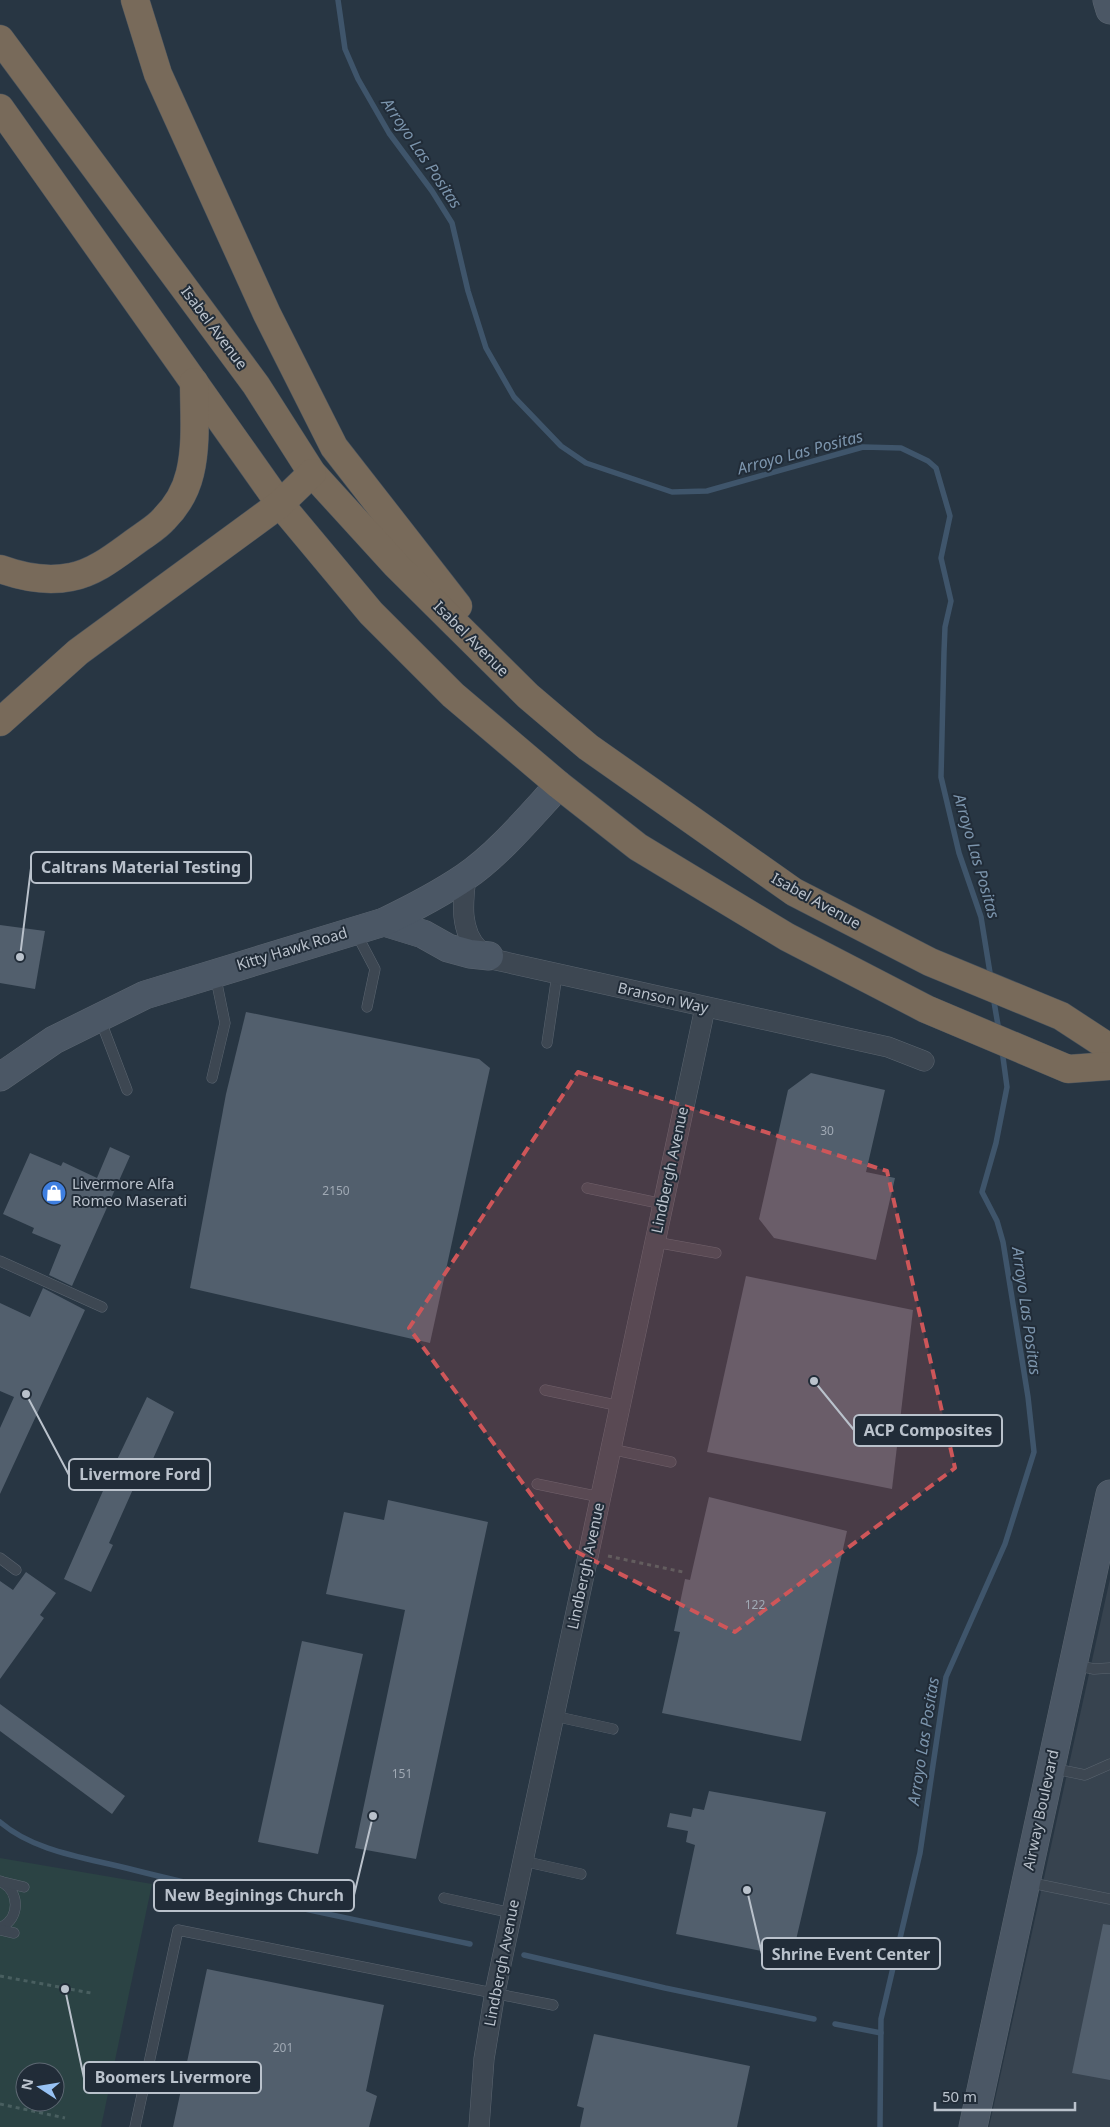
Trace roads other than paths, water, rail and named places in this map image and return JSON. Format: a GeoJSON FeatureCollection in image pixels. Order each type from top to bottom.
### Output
{"type":"FeatureCollection","features":[{"type":"Feature","properties":{"kind":"highway"},"geometry":{"type":"LineString","coordinates":[[135,0],[158,74],[268,314],[334,447],[476,630],[484,652]]}},
{"type":"Feature","properties":{"kind":"highway","name":"Isabel Avenue"},"geometry":{"type":"LineString","coordinates":[[0,39],[256,385],[312,473],[396,565],[528,696],[588,747],[706,832],[794,892],[930,962],[1061,1016],[1110,1048]]}},
{"type":"Feature","properties":{"kind":"highway"},"geometry":{"type":"LineString","coordinates":[[0,108],[280,504],[371,614],[453,695],[559,785],[646,852],[787,937],[926,1009],[1068,1069],[1110,1066]]}},
{"type":"Feature","properties":{"kind":"highway"},"geometry":{"type":"LineString","coordinates":[[0,569],[19,576],[45,579],[71,577],[96,568],[163,521],[180,499],[190,474],[194,447],[194,382]]}},
{"type":"Feature","properties":{"kind":"highway"},"geometry":{"type":"LineString","coordinates":[[0,722],[78,652],[280,504],[312,473]]}},
{"type":"Feature","properties":{"kind":"street"},"geometry":{"type":"LineString","coordinates":[[1107,0],[1110,10]]}},
{"type":"Feature","properties":{"kind":"street","name":"Kitty Hawk Road"},"geometry":{"type":"LineString","coordinates":[[0,1077],[54,1040],[146,995],[384,922],[466,876],[504,842],[559,785]]}},
{"type":"Feature","properties":{"kind":"street","name":"Branson Way"},"geometry":{"type":"LineString","coordinates":[[466,876],[462,907],[468,935],[480,951],[496,960],[705,1008],[888,1047],[924,1061]]}},
{"type":"Feature","properties":{"kind":"street"},"geometry":{"type":"LineString","coordinates":[[384,922],[423,934],[448,948],[470,954],[489,956]]}},
{"type":"Feature","properties":{"kind":"street","name":"Lindbergh Avenue"},"geometry":{"type":"LineString","coordinates":[[479,2127],[484,2060],[495,1992],[705,1008]]}},
{"type":"Feature","properties":{"kind":"street","name":"Airway Boulevard"},"geometry":{"type":"LineString","coordinates":[[973,2127],[1110,1494]]}},
{"type":"Feature","properties":{"kind":"lane"},"geometry":{"type":"LineString","coordinates":[[355,930],[375,969],[367,1007]]}},
{"type":"Feature","properties":{"kind":"lane"},"geometry":{"type":"LineString","coordinates":[[212,1078],[225,1022],[214,973]]}},
{"type":"Feature","properties":{"kind":"lane"},"geometry":{"type":"LineString","coordinates":[[547,1043],[557,974]]}},
{"type":"Feature","properties":{"kind":"lane"},"geometry":{"type":"LineString","coordinates":[[99,1017],[127,1090]]}},
{"type":"Feature","properties":{"kind":"lane"},"geometry":{"type":"LineString","coordinates":[[587,1188],[663,1204]]}},
{"type":"Feature","properties":{"kind":"lane"},"geometry":{"type":"LineString","coordinates":[[655,1242],[716,1253]]}},
{"type":"Feature","properties":{"kind":"lane"},"geometry":{"type":"LineString","coordinates":[[0,1260],[102,1307]]}},
{"type":"Feature","properties":{"kind":"lane"},"geometry":{"type":"LineString","coordinates":[[545,1390],[620,1406]]}},
{"type":"Feature","properties":{"kind":"lane"},"geometry":{"type":"LineString","coordinates":[[611,1449],[671,1462]]}},
{"type":"Feature","properties":{"kind":"lane"},"geometry":{"type":"LineString","coordinates":[[536,1484],[600,1497]]}},
{"type":"Feature","properties":{"kind":"lane"},"geometry":{"type":"LineString","coordinates":[[0,1558],[16,1570]]}},
{"type":"Feature","properties":{"kind":"lane"},"geometry":{"type":"LineString","coordinates":[[1073,1664],[1094,1669],[1110,1668]]}},
{"type":"Feature","properties":{"kind":"lane"},"geometry":{"type":"LineString","coordinates":[[554,1716],[613,1729]]}},
{"type":"Feature","properties":{"kind":"lane"},"geometry":{"type":"LineString","coordinates":[[1050,1768],[1085,1774],[1110,1764]]}},
{"type":"Feature","properties":{"kind":"lane"},"geometry":{"type":"LineString","coordinates":[[523,1861],[582,1874]]}},
{"type":"Feature","properties":{"kind":"lane"},"geometry":{"type":"LineString","coordinates":[[1,1881],[24,1887]]}},
{"type":"Feature","properties":{"kind":"lane"},"geometry":{"type":"LineString","coordinates":[[0,1929],[9,1922],[16,1907],[13,1892],[1,1881]]}},
{"type":"Feature","properties":{"kind":"lane"},"geometry":{"type":"LineString","coordinates":[[1026,1882],[1110,1899]]}},
{"type":"Feature","properties":{"kind":"lane"},"geometry":{"type":"LineString","coordinates":[[444,1898],[512,1914]]}},
{"type":"Feature","properties":{"kind":"lane"},"geometry":{"type":"LineString","coordinates":[[0,1929],[14,1933]]}},
{"type":"Feature","properties":{"kind":"lane"},"geometry":{"type":"LineString","coordinates":[[135,2127],[178,1930],[553,2005]]}},
{"type":"Feature","properties":{"kind":"waterway","name":"Arroyo Las Positas"},"geometry":{"type":"LineString","coordinates":[[338,0],[345,49],[358,79],[389,133],[432,191],[452,223],[468,291],[486,348],[514,397],[561,446],[586,463],[672,492],[707,491],[863,447],[901,448],[928,461],[936,468],[950,516],[941,558],[951,601],[945,627],[941,777],[959,853],[981,917],[991,979]]}},
{"type":"Feature","properties":{"kind":"waterway","name":"Arroyo Las Positas"},"geometry":{"type":"LineString","coordinates":[[993,996],[999,1031]]}},
{"type":"Feature","properties":{"kind":"waterway","name":"Arroyo Las Positas"},"geometry":{"type":"LineString","coordinates":[[880,2127],[881,2019],[920,1853],[946,1677],[1005,1544],[1034,1452],[1028,1397],[1003,1242],[997,1221],[982,1192],[996,1143],[1007,1087],[1002,1050]]}},
{"type":"Feature","properties":{"kind":"waterway"},"geometry":{"type":"LineString","coordinates":[[0,1822],[30,1841],[64,1853],[260,1899],[470,1944]]}},
{"type":"Feature","properties":{"kind":"waterway"},"geometry":{"type":"LineString","coordinates":[[524,1955],[665,1988],[814,2019]]}},
{"type":"Feature","properties":{"kind":"waterway"},"geometry":{"type":"LineString","coordinates":[[835,2024],[881,2033]]}},
{"type":"Feature","properties":{"kind":"place","name":"Caltrans Material Testing"},"geometry":{"type":"Point","coordinates":[20,957]}},
{"type":"Feature","properties":{"kind":"place","name":"Livermore Alfa Romeo Maserati"},"geometry":{"type":"Point","coordinates":[54,1193]}},
{"type":"Feature","properties":{"kind":"place","name":"ACP Composites"},"geometry":{"type":"Point","coordinates":[814,1381]}},
{"type":"Feature","properties":{"kind":"place","name":"Livermore Ford"},"geometry":{"type":"Point","coordinates":[26,1394]}},
{"type":"Feature","properties":{"kind":"place","name":"New Beginings Church"},"geometry":{"type":"Point","coordinates":[373,1816]}},
{"type":"Feature","properties":{"kind":"place","name":"Shrine Event Center"},"geometry":{"type":"Point","coordinates":[747,1890]}},
{"type":"Feature","properties":{"kind":"place","name":"Boomers Livermore"},"geometry":{"type":"Point","coordinates":[65,1989]}}]}
